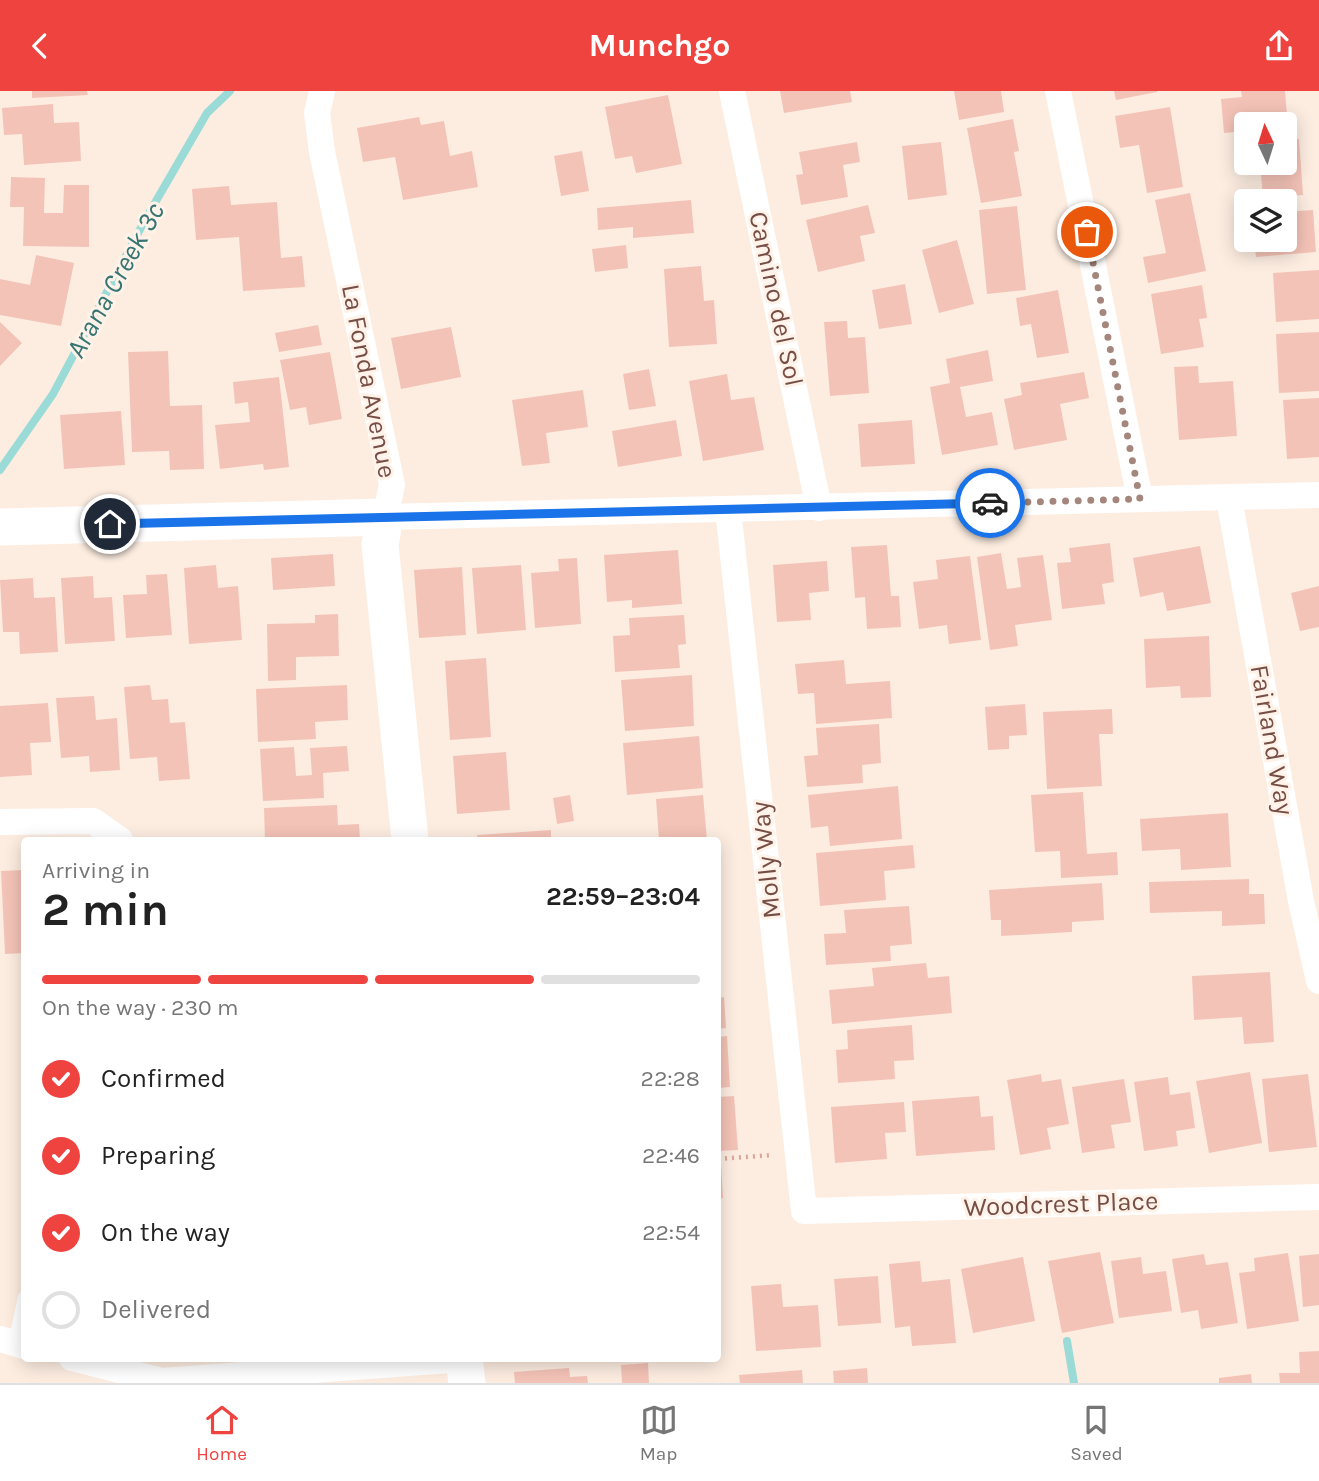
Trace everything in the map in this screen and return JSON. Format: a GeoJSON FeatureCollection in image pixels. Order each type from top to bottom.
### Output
{"type":"FeatureCollection","features":[{"type":"Feature","properties":{"kind":"street","name":"La Fonda Avenue"},"geometry":{"type":"LineString","coordinates":[[322,91],[317,113],[322,152],[392,485],[380,545],[410,837]]}},
{"type":"Feature","properties":{"kind":"street","name":"Camino del Sol"},"geometry":{"type":"LineString","coordinates":[[732,91],[819,508]]}},
{"type":"Feature","properties":{"kind":"street"},"geometry":{"type":"LineString","coordinates":[[1058,91],[1140,499]]}},
{"type":"Feature","properties":{"kind":"street"},"geometry":{"type":"LineString","coordinates":[[0,527],[1319,495]]}},
{"type":"Feature","properties":{"kind":"street","name":"Fairland Way"},"geometry":{"type":"LineString","coordinates":[[1228,498],[1301,901],[1319,981]]}},
{"type":"Feature","properties":{"kind":"street","name":"Molly Way"},"geometry":{"type":"LineString","coordinates":[[728,509],[804,1211]]}},
{"type":"Feature","properties":{"kind":"street"},"geometry":{"type":"LineString","coordinates":[[0,822],[93,821],[116,837]]}},
{"type":"Feature","properties":{"kind":"street","name":"Woodcrest Place"},"geometry":{"type":"LineString","coordinates":[[804,1211],[1319,1197]]}},
{"type":"Feature","properties":{"kind":"street"},"geometry":{"type":"LineString","coordinates":[[88,1362],[162,1381],[465,1367]]}},
{"type":"Feature","properties":{"kind":"lane"},"geometry":{"type":"LineString","coordinates":[[13,1343],[21,1310]]}},
{"type":"Feature","properties":{"kind":"path"},"geometry":{"type":"LineString","coordinates":[[721,1159],[799,1154]]}},
{"type":"Feature","properties":{"kind":"building"},"geometry":{"type":"Polygon","coordinates":[[[32,91],[87,91],[88,95],[32,98],[32,91]]]}},
{"type":"Feature","properties":{"kind":"building"},"geometry":{"type":"Polygon","coordinates":[[[780,91],[850,91],[852,102],[784,113],[780,91]]]}},
{"type":"Feature","properties":{"kind":"building"},"geometry":{"type":"Polygon","coordinates":[[[954,91],[1001,91],[1004,112],[959,120],[954,91]]]}},
{"type":"Feature","properties":{"kind":"building"},"geometry":{"type":"Polygon","coordinates":[[[1114,91],[1157,91],[1157,92],[1116,100],[1114,91]]]}},
{"type":"Feature","properties":{"kind":"building"},"geometry":{"type":"Polygon","coordinates":[[[1241,91],[1285,91],[1287,112],[1234,112],[1234,132],[1224,133],[1221,99],[1242,97],[1241,91]]]}},
{"type":"Feature","properties":{"kind":"building"},"geometry":{"type":"Polygon","coordinates":[[[668,95],[682,164],[636,173],[632,156],[615,159],[605,107],[668,95]]]}},
{"type":"Feature","properties":{"kind":"building"},"geometry":{"type":"Polygon","coordinates":[[[53,104],[54,123],[79,122],[81,161],[24,165],[22,134],[4,135],[2,108],[53,104]]]}},
{"type":"Feature","properties":{"kind":"building"},"geometry":{"type":"Polygon","coordinates":[[[1170,107],[1183,187],[1147,193],[1139,145],[1120,148],[1115,116],[1170,107]]]}},
{"type":"Feature","properties":{"kind":"building"},"geometry":{"type":"Polygon","coordinates":[[[419,117],[421,125],[444,121],[450,156],[472,151],[478,187],[403,200],[395,157],[363,162],[357,128],[419,117]]]}},
{"type":"Feature","properties":{"kind":"building"},"geometry":{"type":"Polygon","coordinates":[[[1013,119],[1019,151],[1014,152],[1022,196],[981,203],[967,128],[1013,119]]]}},
{"type":"Feature","properties":{"kind":"building"},"geometry":{"type":"Polygon","coordinates":[[[1297,139],[1303,195],[1297,195],[1297,189],[1262,189],[1261,175],[1297,175],[1297,139]]]}},
{"type":"Feature","properties":{"kind":"building"},"geometry":{"type":"Polygon","coordinates":[[[857,142],[860,162],[843,165],[848,197],[801,205],[796,175],[803,174],[799,152],[857,142]]]}},
{"type":"Feature","properties":{"kind":"building"},"geometry":{"type":"Polygon","coordinates":[[[941,142],[947,195],[908,200],[902,146],[941,142]]]}},
{"type":"Feature","properties":{"kind":"building"},"geometry":{"type":"Polygon","coordinates":[[[582,151],[589,191],[561,196],[554,156],[582,151]]]}},
{"type":"Feature","properties":{"kind":"building"},"geometry":{"type":"Polygon","coordinates":[[[11,177],[45,178],[44,213],[63,213],[64,185],[89,185],[89,247],[23,246],[24,207],[10,207],[11,177]]]}},
{"type":"Feature","properties":{"kind":"building"},"geometry":{"type":"Polygon","coordinates":[[[229,186],[231,205],[277,202],[281,258],[302,256],[305,287],[243,291],[239,237],[196,240],[192,189],[229,186]]]}},
{"type":"Feature","properties":{"kind":"building"},"geometry":{"type":"Polygon","coordinates":[[[1190,193],[1206,271],[1148,283],[1143,257],[1166,253],[1155,200],[1190,193]]]}},
{"type":"Feature","properties":{"kind":"building"},"geometry":{"type":"Polygon","coordinates":[[[691,200],[694,233],[633,238],[633,227],[598,230],[597,208],[691,200]]]}},
{"type":"Feature","properties":{"kind":"building"},"geometry":{"type":"Polygon","coordinates":[[[868,205],[875,233],[860,236],[865,261],[818,272],[806,220],[868,205]]]}},
{"type":"Feature","properties":{"kind":"building"},"geometry":{"type":"Polygon","coordinates":[[[1017,206],[1026,290],[987,294],[979,210],[1017,206]]]}},
{"type":"Feature","properties":{"kind":"building"},"geometry":{"type":"Polygon","coordinates":[[[1313,210],[1316,252],[1256,257],[1255,252],[1297,252],[1297,211],[1313,210]]]}},
{"type":"Feature","properties":{"kind":"building"},"geometry":{"type":"Polygon","coordinates":[[[957,240],[974,304],[939,313],[922,250],[957,240]]]}},
{"type":"Feature","properties":{"kind":"building"},"geometry":{"type":"Polygon","coordinates":[[[626,245],[628,268],[595,272],[592,249],[626,245]]]}},
{"type":"Feature","properties":{"kind":"building"},"geometry":{"type":"Polygon","coordinates":[[[36,255],[74,263],[61,326],[0,315],[0,279],[30,285],[36,255]]]}},
{"type":"Feature","properties":{"kind":"building"},"geometry":{"type":"Polygon","coordinates":[[[701,266],[704,301],[714,300],[717,344],[669,347],[664,269],[701,266]]]}},
{"type":"Feature","properties":{"kind":"building"},"geometry":{"type":"Polygon","coordinates":[[[1319,270],[1319,319],[1276,322],[1273,273],[1319,270]]]}},
{"type":"Feature","properties":{"kind":"building"},"geometry":{"type":"Polygon","coordinates":[[[905,284],[912,324],[879,329],[872,290],[905,284]]]}},
{"type":"Feature","properties":{"kind":"building"},"geometry":{"type":"Polygon","coordinates":[[[1202,285],[1207,318],[1199,319],[1204,347],[1161,354],[1151,294],[1202,285]]]}},
{"type":"Feature","properties":{"kind":"building"},"geometry":{"type":"Polygon","coordinates":[[[1058,290],[1069,353],[1037,358],[1031,324],[1020,326],[1016,298],[1058,290]]]}},
{"type":"Feature","properties":{"kind":"building"},"geometry":{"type":"Polygon","coordinates":[[[847,321],[848,338],[865,337],[869,393],[830,396],[824,322],[847,321]]]}},
{"type":"Feature","properties":{"kind":"building"},"geometry":{"type":"Polygon","coordinates":[[[0,322],[22,343],[0,366],[0,322]]]}},
{"type":"Feature","properties":{"kind":"building"},"geometry":{"type":"Polygon","coordinates":[[[318,325],[322,345],[279,352],[275,333],[318,325]]]}},
{"type":"Feature","properties":{"kind":"building"},"geometry":{"type":"Polygon","coordinates":[[[451,327],[461,377],[401,389],[391,338],[451,327]]]}},
{"type":"Feature","properties":{"kind":"building"},"geometry":{"type":"Polygon","coordinates":[[[1319,332],[1319,391],[1279,393],[1276,334],[1319,332]]]}},
{"type":"Feature","properties":{"kind":"building"},"geometry":{"type":"Polygon","coordinates":[[[988,350],[993,381],[960,387],[966,417],[992,412],[998,445],[942,455],[930,387],[950,383],[946,359],[988,350]]]}},
{"type":"Feature","properties":{"kind":"building"},"geometry":{"type":"Polygon","coordinates":[[[168,351],[170,406],[202,405],[204,469],[170,470],[169,451],[132,452],[128,352],[168,351]]]}},
{"type":"Feature","properties":{"kind":"building"},"geometry":{"type":"Polygon","coordinates":[[[330,352],[342,419],[309,425],[306,407],[290,410],[280,360],[330,352]]]}},
{"type":"Feature","properties":{"kind":"building"},"geometry":{"type":"Polygon","coordinates":[[[1198,366],[1199,383],[1233,381],[1237,436],[1179,440],[1174,367],[1198,366]]]}},
{"type":"Feature","properties":{"kind":"building"},"geometry":{"type":"Polygon","coordinates":[[[649,369],[656,406],[629,410],[623,374],[649,369]]]}},
{"type":"Feature","properties":{"kind":"building"},"geometry":{"type":"Polygon","coordinates":[[[1084,372],[1089,398],[1060,404],[1067,440],[1014,450],[1004,399],[1022,395],[1020,383],[1084,372]]]}},
{"type":"Feature","properties":{"kind":"building"},"geometry":{"type":"Polygon","coordinates":[[[727,374],[731,400],[754,397],[764,450],[703,461],[689,381],[727,374]]]}},
{"type":"Feature","properties":{"kind":"building"},"geometry":{"type":"Polygon","coordinates":[[[279,377],[289,467],[264,470],[263,464],[220,469],[215,425],[250,422],[248,402],[235,404],[233,382],[279,377]]]}},
{"type":"Feature","properties":{"kind":"building"},"geometry":{"type":"Polygon","coordinates":[[[583,390],[588,427],[546,433],[550,463],[522,466],[512,400],[583,390]]]}},
{"type":"Feature","properties":{"kind":"building"},"geometry":{"type":"Polygon","coordinates":[[[1319,398],[1319,457],[1287,459],[1283,400],[1319,398]]]}},
{"type":"Feature","properties":{"kind":"building"},"geometry":{"type":"Polygon","coordinates":[[[121,411],[125,465],[64,469],[60,415],[121,411]]]}},
{"type":"Feature","properties":{"kind":"building"},"geometry":{"type":"Polygon","coordinates":[[[676,420],[682,456],[618,467],[612,431],[676,420]]]}},
{"type":"Feature","properties":{"kind":"building"},"geometry":{"type":"Polygon","coordinates":[[[912,420],[915,464],[861,467],[858,424],[912,420]]]}},
{"type":"Feature","properties":{"kind":"building"},"geometry":{"type":"Polygon","coordinates":[[[1110,543],[1114,582],[1102,584],[1105,604],[1062,609],[1057,563],[1071,562],[1069,548],[1110,543]]]}},
{"type":"Feature","properties":{"kind":"building"},"geometry":{"type":"Polygon","coordinates":[[[887,545],[891,596],[899,596],[901,627],[867,629],[865,597],[855,598],[851,547],[887,545]]]}},
{"type":"Feature","properties":{"kind":"building"},"geometry":{"type":"Polygon","coordinates":[[[1200,546],[1211,603],[1167,611],[1163,592],[1140,597],[1133,558],[1200,546]]]}},
{"type":"Feature","properties":{"kind":"building"},"geometry":{"type":"Polygon","coordinates":[[[678,550],[682,604],[632,608],[632,600],[607,602],[604,555],[678,550]]]}},
{"type":"Feature","properties":{"kind":"building"},"geometry":{"type":"Polygon","coordinates":[[[1001,553],[1007,589],[1021,587],[1017,558],[1043,555],[1052,620],[1015,625],[1018,646],[990,650],[977,557],[1001,553]]]}},
{"type":"Feature","properties":{"kind":"building"},"geometry":{"type":"Polygon","coordinates":[[[333,554],[335,586],[273,590],[271,558],[333,554]]]}},
{"type":"Feature","properties":{"kind":"building"},"geometry":{"type":"Polygon","coordinates":[[[970,556],[981,640],[949,644],[947,625],[919,629],[913,582],[938,579],[936,560],[970,556]]]}},
{"type":"Feature","properties":{"kind":"building"},"geometry":{"type":"Polygon","coordinates":[[[577,558],[581,624],[535,628],[531,573],[559,571],[558,559],[577,558]]]}},
{"type":"Feature","properties":{"kind":"building"},"geometry":{"type":"Polygon","coordinates":[[[827,561],[829,591],[809,593],[811,620],[777,622],[773,565],[827,561]]]}},
{"type":"Feature","properties":{"kind":"building"},"geometry":{"type":"Polygon","coordinates":[[[216,565],[218,588],[238,586],[242,640],[189,644],[184,568],[216,565]]]}},
{"type":"Feature","properties":{"kind":"building"},"geometry":{"type":"Polygon","coordinates":[[[521,565],[526,630],[477,634],[472,568],[521,565]]]}},
{"type":"Feature","properties":{"kind":"building"},"geometry":{"type":"Polygon","coordinates":[[[462,567],[466,635],[419,638],[414,570],[462,567]]]}},
{"type":"Feature","properties":{"kind":"building"},"geometry":{"type":"Polygon","coordinates":[[[167,574],[172,635],[126,638],[123,595],[147,594],[146,575],[167,574]]]}},
{"type":"Feature","properties":{"kind":"building"},"geometry":{"type":"Polygon","coordinates":[[[93,576],[94,598],[112,597],[115,641],[65,644],[61,578],[93,576]]]}},
{"type":"Feature","properties":{"kind":"building"},"geometry":{"type":"Polygon","coordinates":[[[33,578],[34,598],[55,597],[58,652],[20,654],[19,632],[3,632],[0,580],[33,578]]]}},
{"type":"Feature","properties":{"kind":"building"},"geometry":{"type":"Polygon","coordinates":[[[1319,586],[1319,627],[1300,631],[1291,593],[1319,586]]]}},
{"type":"Feature","properties":{"kind":"building"},"geometry":{"type":"Polygon","coordinates":[[[338,614],[339,656],[296,657],[296,680],[268,681],[267,624],[315,623],[315,615],[338,614]]]}},
{"type":"Feature","properties":{"kind":"building"},"geometry":{"type":"Polygon","coordinates":[[[684,615],[686,644],[678,645],[680,668],[615,672],[613,636],[630,635],[629,618],[684,615]]]}},
{"type":"Feature","properties":{"kind":"building"},"geometry":{"type":"Polygon","coordinates":[[[1209,636],[1211,697],[1181,698],[1180,686],[1146,688],[1144,639],[1209,636]]]}},
{"type":"Feature","properties":{"kind":"building"},"geometry":{"type":"Polygon","coordinates":[[[486,658],[491,737],[450,740],[445,661],[486,658]]]}},
{"type":"Feature","properties":{"kind":"building"},"geometry":{"type":"Polygon","coordinates":[[[844,660],[846,684],[890,681],[892,718],[816,724],[814,693],[798,694],[795,664],[844,660]]]}},
{"type":"Feature","properties":{"kind":"building"},"geometry":{"type":"Polygon","coordinates":[[[692,675],[694,726],[625,731],[621,680],[692,675]]]}},
{"type":"Feature","properties":{"kind":"building"},"geometry":{"type":"Polygon","coordinates":[[[150,685],[152,700],[168,699],[170,723],[185,722],[190,779],[159,781],[157,757],[130,759],[124,687],[150,685]]]}},
{"type":"Feature","properties":{"kind":"building"},"geometry":{"type":"Polygon","coordinates":[[[347,685],[348,720],[315,722],[316,739],[258,742],[256,689],[347,685]]]}},
{"type":"Feature","properties":{"kind":"building"},"geometry":{"type":"Polygon","coordinates":[[[94,696],[96,720],[117,718],[120,770],[90,772],[89,756],[61,758],[56,698],[94,696]]]}},
{"type":"Feature","properties":{"kind":"building"},"geometry":{"type":"Polygon","coordinates":[[[48,703],[51,742],[30,743],[32,775],[0,777],[0,706],[48,703]]]}},
{"type":"Feature","properties":{"kind":"building"},"geometry":{"type":"Polygon","coordinates":[[[1025,704],[1027,735],[1009,736],[1009,749],[988,750],[985,707],[1025,704]]]}},
{"type":"Feature","properties":{"kind":"building"},"geometry":{"type":"Polygon","coordinates":[[[1112,709],[1113,734],[1099,734],[1102,786],[1047,789],[1043,712],[1112,709]]]}},
{"type":"Feature","properties":{"kind":"building"},"geometry":{"type":"Polygon","coordinates":[[[879,724],[881,763],[862,765],[863,783],[807,787],[804,756],[818,755],[816,728],[879,724]]]}},
{"type":"Feature","properties":{"kind":"building"},"geometry":{"type":"Polygon","coordinates":[[[699,736],[703,788],[627,795],[623,743],[699,736]]]}},
{"type":"Feature","properties":{"kind":"building"},"geometry":{"type":"Polygon","coordinates":[[[347,746],[349,771],[323,773],[324,798],[263,801],[260,749],[294,747],[296,776],[312,775],[310,748],[347,746]]]}},
{"type":"Feature","properties":{"kind":"building"},"geometry":{"type":"Polygon","coordinates":[[[506,752],[510,810],[457,814],[453,756],[506,752]]]}},
{"type":"Feature","properties":{"kind":"building"},"geometry":{"type":"Polygon","coordinates":[[[898,786],[902,839],[830,846],[828,826],[811,828],[808,795],[898,786]]]}},
{"type":"Feature","properties":{"kind":"building"},"geometry":{"type":"Polygon","coordinates":[[[1083,792],[1087,854],[1117,852],[1118,875],[1061,878],[1060,851],[1035,852],[1031,795],[1083,792]]]}},
{"type":"Feature","properties":{"kind":"building"},"geometry":{"type":"Polygon","coordinates":[[[570,795],[574,821],[557,824],[553,798],[570,795]]]}},
{"type":"Feature","properties":{"kind":"building"},"geometry":{"type":"Polygon","coordinates":[[[703,795],[707,837],[659,837],[656,799],[703,795]]]}},
{"type":"Feature","properties":{"kind":"building"},"geometry":{"type":"Polygon","coordinates":[[[337,805],[338,825],[359,824],[360,837],[265,837],[264,808],[337,805]]]}},
{"type":"Feature","properties":{"kind":"building"},"geometry":{"type":"Polygon","coordinates":[[[1228,813],[1231,867],[1181,870],[1180,849],[1142,851],[1140,819],[1228,813]]]}},
{"type":"Feature","properties":{"kind":"building"},"geometry":{"type":"Polygon","coordinates":[[[551,830],[551,837],[477,835],[551,830]]]}},
{"type":"Feature","properties":{"kind":"building"},"geometry":{"type":"Polygon","coordinates":[[[913,845],[915,868],[884,871],[886,900],[820,906],[816,853],[913,845]]]}},
{"type":"Feature","properties":{"kind":"building"},"geometry":{"type":"Polygon","coordinates":[[[21,870],[21,953],[5,954],[1,871],[21,870]]]}},
{"type":"Feature","properties":{"kind":"building"},"geometry":{"type":"Polygon","coordinates":[[[1249,879],[1249,894],[1264,894],[1265,924],[1222,926],[1222,911],[1150,913],[1149,882],[1249,879]]]}},
{"type":"Feature","properties":{"kind":"building"},"geometry":{"type":"Polygon","coordinates":[[[1102,883],[1104,920],[1072,922],[1072,932],[1001,936],[1001,920],[991,920],[989,890],[1102,883]]]}},
{"type":"Feature","properties":{"kind":"building"},"geometry":{"type":"Polygon","coordinates":[[[909,906],[912,944],[890,946],[891,961],[826,965],[824,934],[846,933],[844,910],[909,906]]]}},
{"type":"Feature","properties":{"kind":"building"},"geometry":{"type":"Polygon","coordinates":[[[926,963],[928,978],[949,976],[952,1013],[832,1024],[829,990],[874,986],[872,968],[926,963]]]}},
{"type":"Feature","properties":{"kind":"building"},"geometry":{"type":"Polygon","coordinates":[[[1270,972],[1274,1042],[1244,1044],[1242,1017],[1194,1020],[1192,976],[1270,972]]]}},
{"type":"Feature","properties":{"kind":"building"},"geometry":{"type":"Polygon","coordinates":[[[724,997],[726,1028],[721,1029],[721,998],[724,997]]]}},
{"type":"Feature","properties":{"kind":"building"},"geometry":{"type":"Polygon","coordinates":[[[912,1025],[914,1060],[894,1061],[895,1079],[838,1083],[836,1050],[848,1049],[847,1030],[912,1025]]]}},
{"type":"Feature","properties":{"kind":"building"},"geometry":{"type":"Polygon","coordinates":[[[727,1036],[730,1087],[721,1088],[721,1037],[727,1036]]]}},
{"type":"Feature","properties":{"kind":"building"},"geometry":{"type":"Polygon","coordinates":[[[1250,1072],[1262,1143],[1209,1153],[1196,1081],[1250,1072]]]}},
{"type":"Feature","properties":{"kind":"building"},"geometry":{"type":"Polygon","coordinates":[[[1041,1074],[1042,1082],[1061,1079],[1069,1124],[1047,1128],[1051,1149],[1020,1155],[1007,1080],[1041,1074]]]}},
{"type":"Feature","properties":{"kind":"building"},"geometry":{"type":"Polygon","coordinates":[[[1308,1074],[1317,1147],[1269,1152],[1262,1079],[1308,1074]]]}},
{"type":"Feature","properties":{"kind":"building"},"geometry":{"type":"Polygon","coordinates":[[[1168,1077],[1170,1095],[1190,1092],[1195,1128],[1176,1131],[1178,1146],[1144,1151],[1134,1082],[1168,1077]]]}},
{"type":"Feature","properties":{"kind":"building"},"geometry":{"type":"Polygon","coordinates":[[[1124,1079],[1131,1122],[1111,1125],[1115,1148],[1082,1153],[1072,1087],[1124,1079]]]}},
{"type":"Feature","properties":{"kind":"building"},"geometry":{"type":"Polygon","coordinates":[[[734,1096],[738,1150],[721,1151],[721,1097],[734,1096]]]}},
{"type":"Feature","properties":{"kind":"building"},"geometry":{"type":"Polygon","coordinates":[[[979,1096],[981,1117],[993,1116],[995,1150],[916,1156],[912,1101],[979,1096]]]}},
{"type":"Feature","properties":{"kind":"building"},"geometry":{"type":"Polygon","coordinates":[[[904,1102],[906,1132],[885,1133],[887,1159],[835,1163],[831,1107],[904,1102]]]}},
{"type":"Feature","properties":{"kind":"building"},"geometry":{"type":"Polygon","coordinates":[[[721,1164],[723,1198],[721,1198],[721,1164]]]}},
{"type":"Feature","properties":{"kind":"building"},"geometry":{"type":"Polygon","coordinates":[[[1100,1252],[1114,1323],[1062,1333],[1048,1261],[1100,1252]]]}},
{"type":"Feature","properties":{"kind":"building"},"geometry":{"type":"Polygon","coordinates":[[[1288,1253],[1299,1321],[1247,1329],[1239,1273],[1255,1271],[1254,1258],[1288,1253]]]}},
{"type":"Feature","properties":{"kind":"building"},"geometry":{"type":"Polygon","coordinates":[[[1204,1254],[1206,1265],[1228,1262],[1238,1323],[1201,1329],[1198,1310],[1181,1313],[1172,1259],[1204,1254]]]}},
{"type":"Feature","properties":{"kind":"building"},"geometry":{"type":"Polygon","coordinates":[[[1319,1254],[1319,1305],[1303,1307],[1299,1256],[1319,1254]]]}},
{"type":"Feature","properties":{"kind":"building"},"geometry":{"type":"Polygon","coordinates":[[[1023,1257],[1035,1321],[973,1333],[961,1269],[1023,1257]]]}},
{"type":"Feature","properties":{"kind":"building"},"geometry":{"type":"Polygon","coordinates":[[[1141,1257],[1143,1274],[1166,1271],[1172,1311],[1119,1318],[1111,1261],[1141,1257]]]}},
{"type":"Feature","properties":{"kind":"building"},"geometry":{"type":"Polygon","coordinates":[[[920,1261],[922,1282],[950,1279],[956,1343],[912,1346],[910,1326],[895,1328],[889,1264],[920,1261]]]}},
{"type":"Feature","properties":{"kind":"building"},"geometry":{"type":"Polygon","coordinates":[[[878,1276],[881,1323],[838,1326],[834,1279],[878,1276]]]}},
{"type":"Feature","properties":{"kind":"building"},"geometry":{"type":"Polygon","coordinates":[[[781,1284],[783,1307],[818,1305],[821,1347],[756,1351],[751,1286],[781,1284]]]}},
{"type":"Feature","properties":{"kind":"building"},"geometry":{"type":"Polygon","coordinates":[[[1319,1351],[1319,1383],[1280,1383],[1279,1373],[1300,1373],[1299,1352],[1319,1351]]]}},
{"type":"Feature","properties":{"kind":"building"},"geometry":{"type":"Polygon","coordinates":[[[648,1363],[649,1383],[622,1383],[621,1365],[648,1363]]]}},
{"type":"Feature","properties":{"kind":"building"},"geometry":{"type":"Polygon","coordinates":[[[569,1368],[570,1377],[587,1376],[588,1383],[515,1383],[514,1372],[569,1368]]]}},
{"type":"Feature","properties":{"kind":"building"},"geometry":{"type":"Polygon","coordinates":[[[867,1368],[868,1383],[834,1383],[833,1371],[867,1368]]]}},
{"type":"Feature","properties":{"kind":"building"},"geometry":{"type":"Polygon","coordinates":[[[802,1370],[803,1383],[740,1383],[739,1375],[802,1370]]]}},
{"type":"Feature","properties":{"kind":"building"},"geometry":{"type":"Polygon","coordinates":[[[1251,1374],[1252,1383],[1219,1383],[1219,1378],[1251,1374]]]}},
{"type":"Feature","properties":{"kind":"waterway","name":"Arana Creek 3c"},"geometry":{"type":"LineString","coordinates":[[0,470],[53,394],[145,220],[207,113],[230,91]]}},
{"type":"Feature","properties":{"kind":"waterway"},"geometry":{"type":"LineString","coordinates":[[1067,1341],[1074,1383]]}},
{"type":"Feature","properties":{"kind":"way so far"},"geometry":{"type":"LineString","coordinates":[[990,503],[1140,499],[1087,232]]}},
{"type":"Feature","properties":{"kind":"route"},"geometry":{"type":"LineString","coordinates":[[110,524],[990,503]]}}]}
